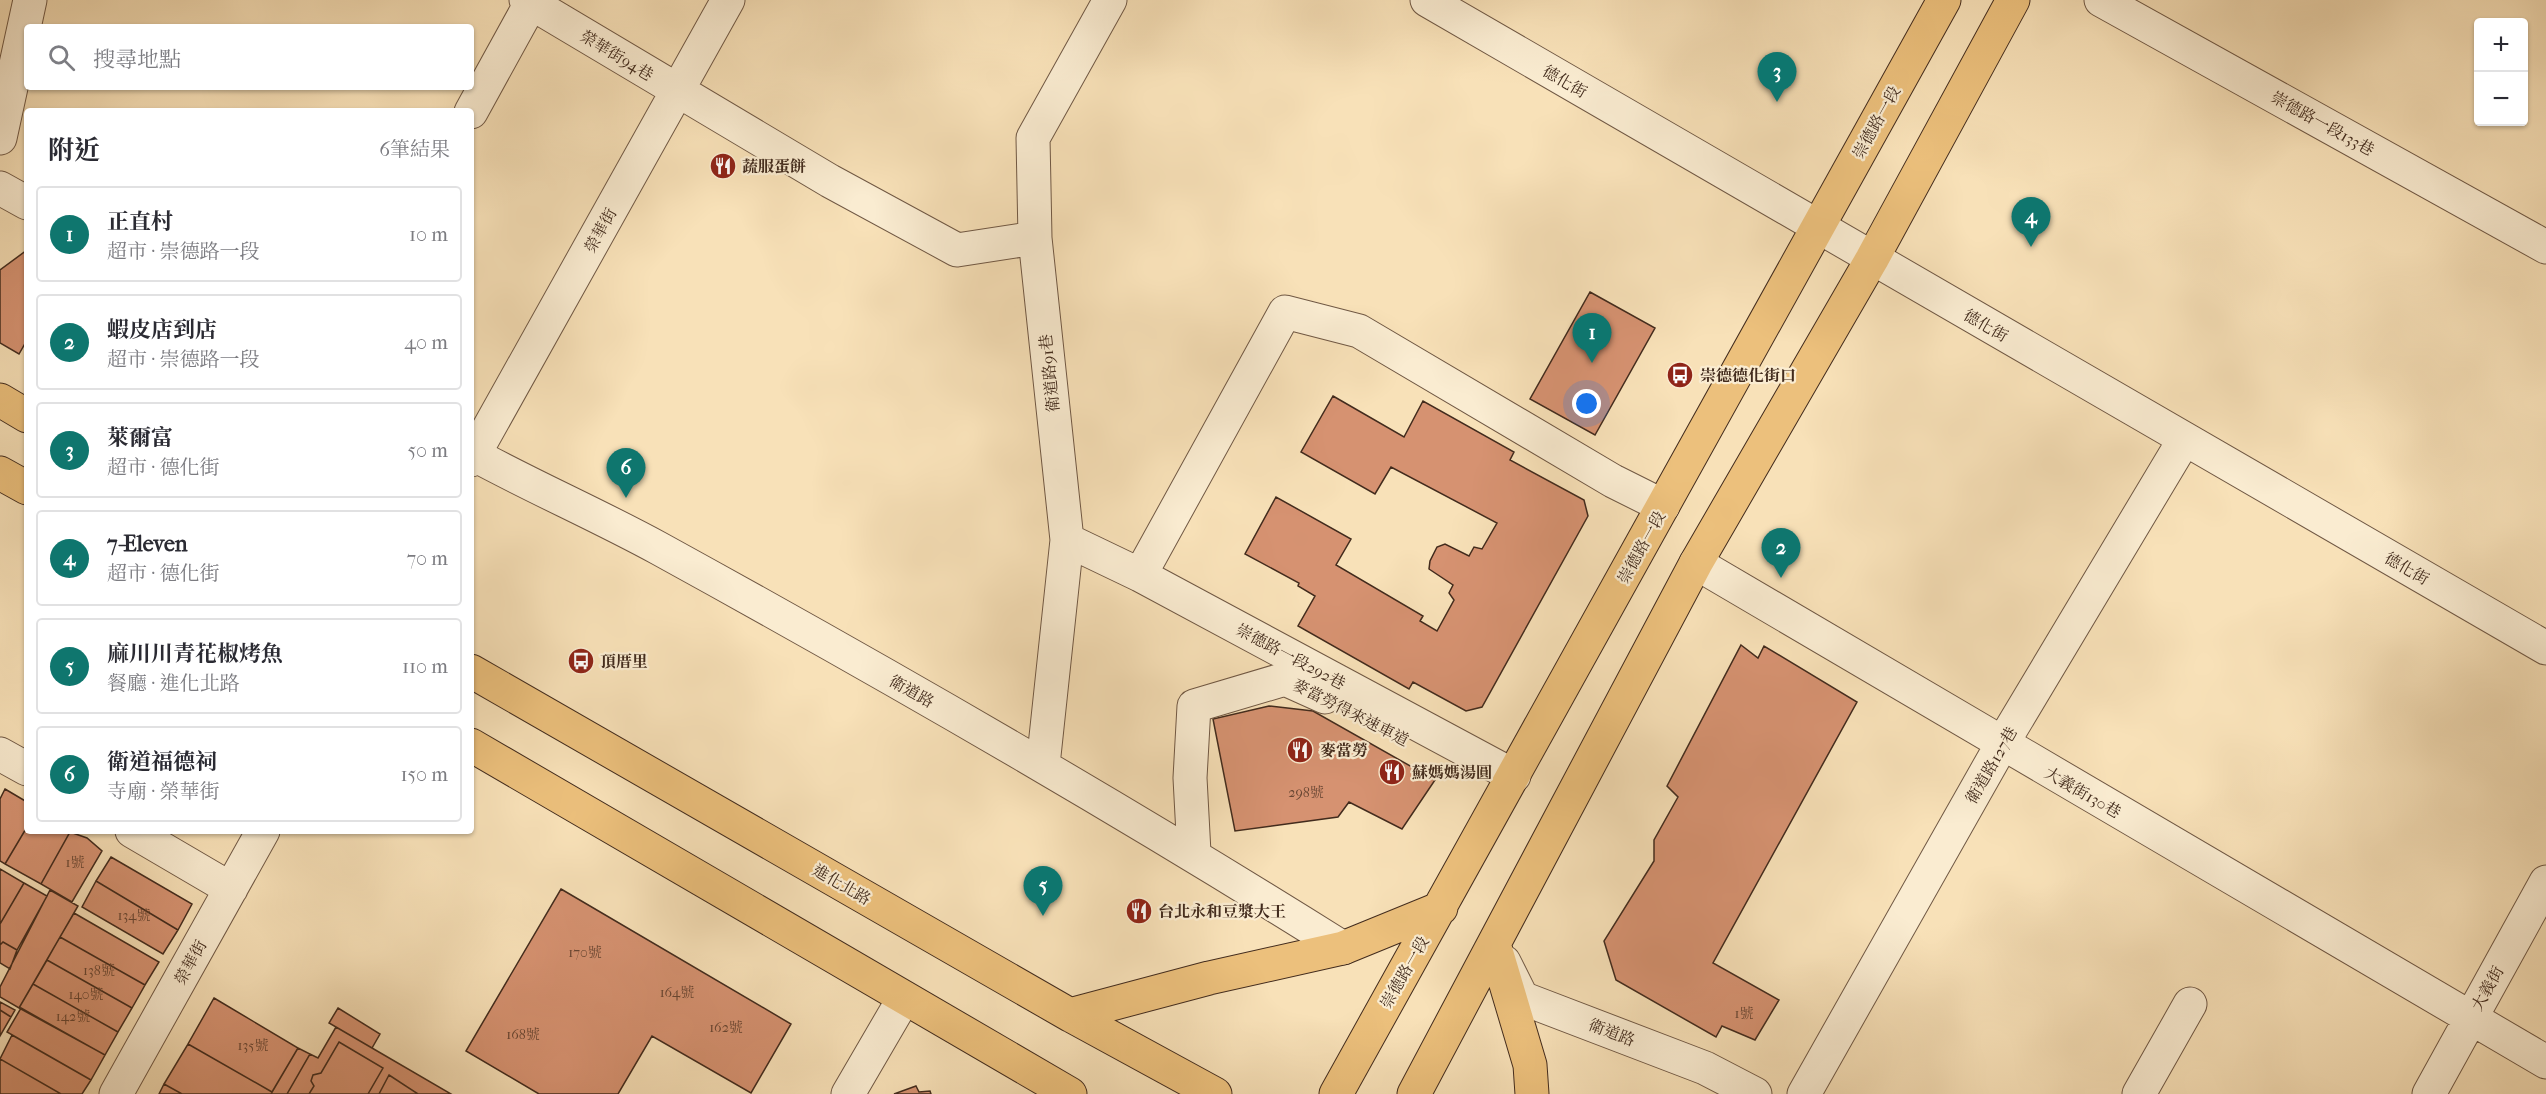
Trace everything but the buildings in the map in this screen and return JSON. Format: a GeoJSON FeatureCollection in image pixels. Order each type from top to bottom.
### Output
{"type":"FeatureCollection","features":[{"type":"Feature","properties":{"kind":"main road","name":"崇德路一段"},"geometry":{"type":"LineString","coordinates":[[1336,1094],[1944,0]]}},
{"type":"Feature","properties":{"kind":"main road"},"geometry":{"type":"LineString","coordinates":[[1414,1094],[1696,563],[1872,259],[2013,0]]}},
{"type":"Feature","properties":{"kind":"main road"},"geometry":{"type":"LineString","coordinates":[[0,400],[24,414]]}},
{"type":"Feature","properties":{"kind":"main road"},"geometry":{"type":"LineString","coordinates":[[0,473],[24,486]]}},
{"type":"Feature","properties":{"kind":"main road","name":"進化北路"},"geometry":{"type":"LineString","coordinates":[[474,672],[1070,1015],[1215,1094]]}},
{"type":"Feature","properties":{"kind":"main road"},"geometry":{"type":"LineString","coordinates":[[474,747],[1070,1094]]}},
{"type":"Feature","properties":{"kind":"main road"},"geometry":{"type":"LineString","coordinates":[[1070,1015],[1190,982],[1344,948],[1441,908]]}},
{"type":"Feature","properties":{"kind":"main road"},"geometry":{"type":"LineString","coordinates":[[1494,944],[1530,1065],[1532,1094]]}},
{"type":"Feature","properties":{"kind":"main road"},"geometry":{"type":"LineString","coordinates":[[1010,1060],[1029,1094]]}},
{"type":"Feature","properties":{"kind":"street"},"geometry":{"type":"LineString","coordinates":[[25,24],[30,0]]}},
{"type":"Feature","properties":{"kind":"street","name":"榮華街"},"geometry":{"type":"LineString","coordinates":[[474,452],[728,0]]}},
{"type":"Feature","properties":{"kind":"street","name":"衛道路91巷"},"geometry":{"type":"LineString","coordinates":[[1043,765],[1067,540],[1035,238],[1033,138],[1110,0]]}},
{"type":"Feature","properties":{"kind":"street","name":"德化街"},"geometry":{"type":"LineString","coordinates":[[1426,0],[2546,648]]}},
{"type":"Feature","properties":{"kind":"street","name":"崇德路一段133巷"},"geometry":{"type":"LineString","coordinates":[[2101,0],[2546,247]]}},
{"type":"Feature","properties":{"kind":"street"},"geometry":{"type":"LineString","coordinates":[[473,108],[528,2]]}},
{"type":"Feature","properties":{"kind":"street","name":"榮華街94巷"},"geometry":{"type":"LineString","coordinates":[[528,2],[677,92],[957,250],[1035,238]]}},
{"type":"Feature","properties":{"kind":"street"},"geometry":{"type":"LineString","coordinates":[[0,138],[24,28]]}},
{"type":"Feature","properties":{"kind":"street"},"geometry":{"type":"LineString","coordinates":[[0,188],[24,201]]}},
{"type":"Feature","properties":{"kind":"street"},"geometry":{"type":"LineString","coordinates":[[1140,575],[1285,312],[1359,330],[1613,481],[1664,506]]}},
{"type":"Feature","properties":{"kind":"street","name":"衛道路127巷"},"geometry":{"type":"LineString","coordinates":[[1804,1094],[2002,744],[2184,440]]}},
{"type":"Feature","properties":{"kind":"street","name":"衛道路"},"geometry":{"type":"LineString","coordinates":[[474,457],[658,548],[1043,765],[1194,853],[1344,948]]}},
{"type":"Feature","properties":{"kind":"street","name":"崇德路一段292巷"},"geometry":{"type":"LineString","coordinates":[[1067,540],[1140,575],[1509,784]]}},
{"type":"Feature","properties":{"kind":"street","name":"大義街130巷"},"geometry":{"type":"LineString","coordinates":[[1696,563],[2546,1062]]}},
{"type":"Feature","properties":{"kind":"street","name":"麥當勞得來速車道"},"geometry":{"type":"LineString","coordinates":[[1194,853],[1190,778],[1194,706],[1285,679],[1509,784]]}},
{"type":"Feature","properties":{"kind":"street"},"geometry":{"type":"LineString","coordinates":[[0,754],[24,768]]}},
{"type":"Feature","properties":{"kind":"street"},"geometry":{"type":"LineString","coordinates":[[137,834],[231,889]]}},
{"type":"Feature","properties":{"kind":"street","name":"榮華街"},"geometry":{"type":"LineString","coordinates":[[116,1094],[261,834]]}},
{"type":"Feature","properties":{"kind":"street","name":"大義街"},"geometry":{"type":"LineString","coordinates":[[2429,1094],[2546,882]]}},
{"type":"Feature","properties":{"kind":"street","name":"衛道路"},"geometry":{"type":"LineString","coordinates":[[1494,944],[1522,998],[1705,1068],[1755,1094]]}},
{"type":"Feature","properties":{"kind":"street"},"geometry":{"type":"LineString","coordinates":[[848,1094],[904,998]]}},
{"type":"Feature","properties":{"kind":"street"},"geometry":{"type":"LineString","coordinates":[[2139,1094],[2190,1004]]}},
{"type":"Feature","properties":{"kind":"place","name":"萊爾富"},"geometry":{"type":"Point","coordinates":[1777,102]}},
{"type":"Feature","properties":{"kind":"place","name":"蔬服蛋餅"},"geometry":{"type":"Point","coordinates":[723,166]}},
{"type":"Feature","properties":{"kind":"place","name":"7-Eleven"},"geometry":{"type":"Point","coordinates":[2031,247]}},
{"type":"Feature","properties":{"kind":"place","name":"正直村"},"geometry":{"type":"Point","coordinates":[1592,363]}},
{"type":"Feature","properties":{"kind":"place","name":"崇德德化街口"},"geometry":{"type":"Point","coordinates":[1680,375]}},
{"type":"Feature","properties":{"kind":"place","name":"衛道福德祠"},"geometry":{"type":"Point","coordinates":[626,498]}},
{"type":"Feature","properties":{"kind":"place","name":"蝦皮店到店"},"geometry":{"type":"Point","coordinates":[1781,578]}},
{"type":"Feature","properties":{"kind":"place","name":"頂厝里"},"geometry":{"type":"Point","coordinates":[581,661]}},
{"type":"Feature","properties":{"kind":"place","name":"麥當勞"},"geometry":{"type":"Point","coordinates":[1300,750]}},
{"type":"Feature","properties":{"kind":"place","name":"蘇媽媽湯圓"},"geometry":{"type":"Point","coordinates":[1392,772]}},
{"type":"Feature","properties":{"kind":"place","name":"台北永和豆漿大王"},"geometry":{"type":"Point","coordinates":[1139,911]}},
{"type":"Feature","properties":{"kind":"place","name":"麻川川青花椒烤魚"},"geometry":{"type":"Point","coordinates":[1043,916]}}]}
